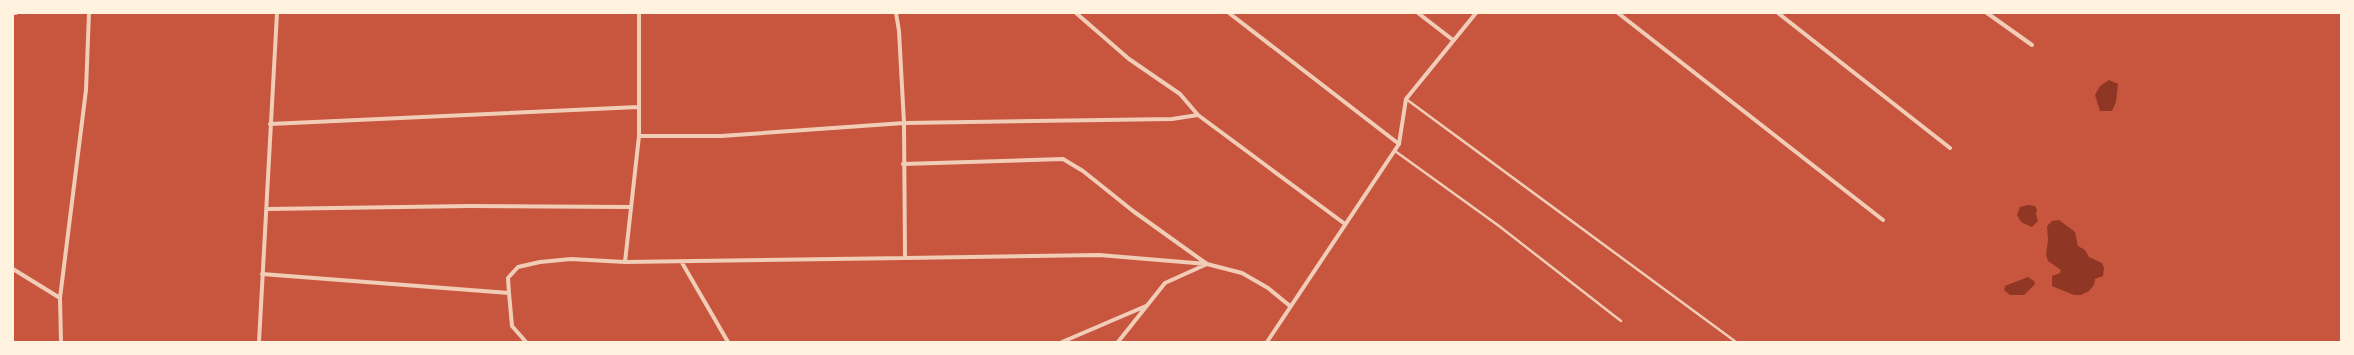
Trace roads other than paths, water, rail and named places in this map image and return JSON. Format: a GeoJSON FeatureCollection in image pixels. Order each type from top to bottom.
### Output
{"type":"FeatureCollection","features":[{"type":"Feature","properties":{"kind":"street"},"geometry":{"type":"LineString","coordinates":[[61,342],[60,298],[86,90],[89,13]]}},
{"type":"Feature","properties":{"kind":"street"},"geometry":{"type":"LineString","coordinates":[[259,342],[277,13]]}},
{"type":"Feature","properties":{"kind":"street"},"geometry":{"type":"LineString","coordinates":[[625,262],[639,136],[639,13]]}},
{"type":"Feature","properties":{"kind":"street"},"geometry":{"type":"LineString","coordinates":[[896,13],[899,31],[904,123],[903,164],[905,258]]}},
{"type":"Feature","properties":{"kind":"street"},"geometry":{"type":"LineString","coordinates":[[1076,13],[1128,59],[1180,94],[1198,115],[1345,224]]}},
{"type":"Feature","properties":{"kind":"street"},"geometry":{"type":"LineString","coordinates":[[1229,13],[1399,144]]}},
{"type":"Feature","properties":{"kind":"street"},"geometry":{"type":"LineString","coordinates":[[1418,13],[1453,40]]}},
{"type":"Feature","properties":{"kind":"street"},"geometry":{"type":"LineString","coordinates":[[1267,342],[1395,151],[1399,144],[1406,99],[1476,13]]}},
{"type":"Feature","properties":{"kind":"street"},"geometry":{"type":"LineString","coordinates":[[1618,13],[1883,220]]}},
{"type":"Feature","properties":{"kind":"street"},"geometry":{"type":"LineString","coordinates":[[1778,13],[1950,148]]}},
{"type":"Feature","properties":{"kind":"street"},"geometry":{"type":"LineString","coordinates":[[1988,13],[2032,45]]}},
{"type":"Feature","properties":{"kind":"street"},"geometry":{"type":"LineString","coordinates":[[270,124],[638,107]]}},
{"type":"Feature","properties":{"kind":"street"},"geometry":{"type":"LineString","coordinates":[[639,136],[721,136],[904,123],[1172,119],[1198,115]]}},
{"type":"Feature","properties":{"kind":"street"},"geometry":{"type":"LineString","coordinates":[[903,164],[1063,159],[1083,171],[1133,211],[1207,264]]}},
{"type":"Feature","properties":{"kind":"street"},"geometry":{"type":"LineString","coordinates":[[267,209],[469,206],[630,207]]}},
{"type":"Feature","properties":{"kind":"street"},"geometry":{"type":"LineString","coordinates":[[526,342],[512,326],[508,278],[518,268],[540,262],[571,259],[625,262],[1099,255],[1207,264],[1242,273],[1268,288],[1290,306]]}},
{"type":"Feature","properties":{"kind":"street"},"geometry":{"type":"LineString","coordinates":[[681,261],[728,342]]}},
{"type":"Feature","properties":{"kind":"street"},"geometry":{"type":"LineString","coordinates":[[1118,342],[1165,283],[1207,264]]}},
{"type":"Feature","properties":{"kind":"street"},"geometry":{"type":"LineString","coordinates":[[13,269],[60,298]]}},
{"type":"Feature","properties":{"kind":"street"},"geometry":{"type":"LineString","coordinates":[[262,274],[509,293]]}},
{"type":"Feature","properties":{"kind":"street"},"geometry":{"type":"LineString","coordinates":[[1062,342],[1147,305]]}},
{"type":"Feature","properties":{"kind":"lane"},"geometry":{"type":"LineString","coordinates":[[1406,99],[1736,342]]}},
{"type":"Feature","properties":{"kind":"lane"},"geometry":{"type":"LineString","coordinates":[[1395,151],[1499,226],[1621,321]]}}]}
